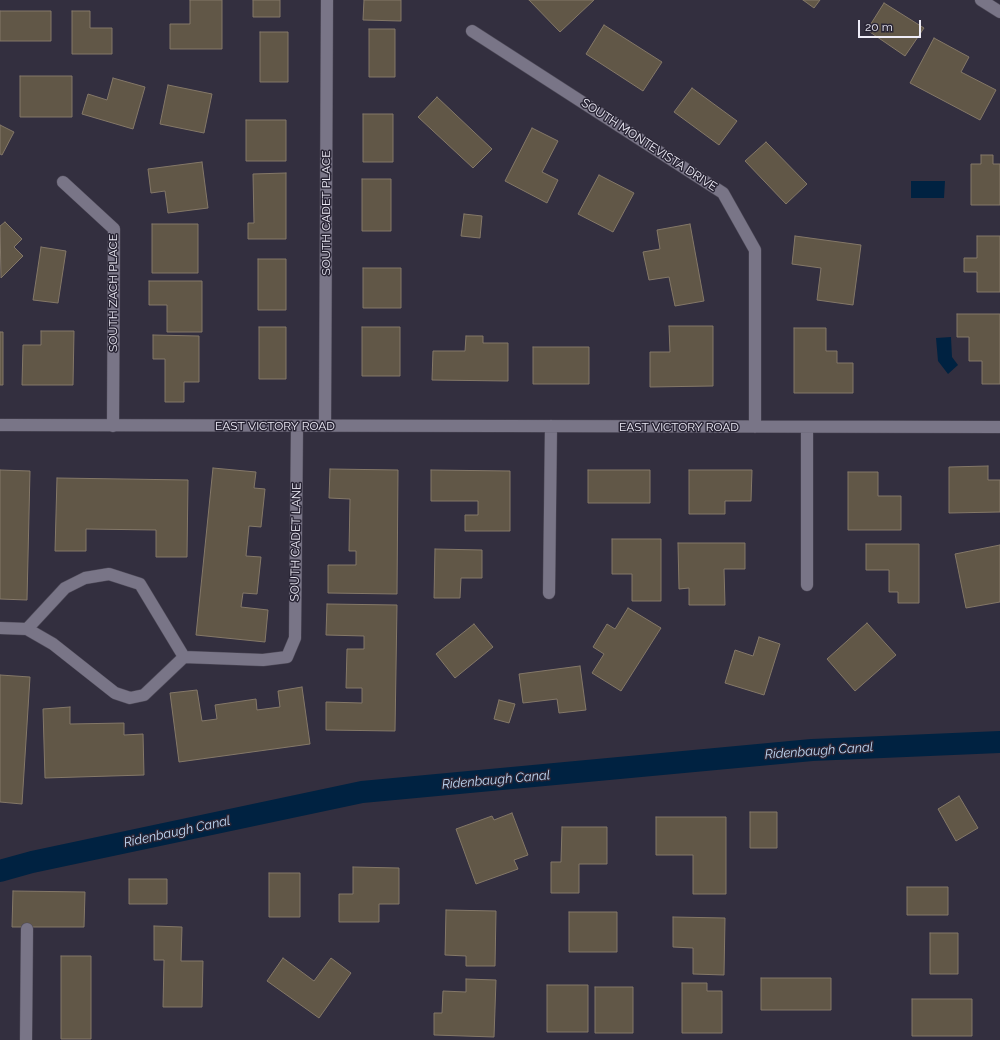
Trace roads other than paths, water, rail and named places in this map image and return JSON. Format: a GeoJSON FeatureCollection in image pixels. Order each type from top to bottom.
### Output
{"type":"FeatureCollection","features":[{"type":"Feature","properties":{"kind":"street","name":"SOUTH CADET PLACE"},"geometry":{"type":"LineString","coordinates":[[326,426],[327,0]]}},
{"type":"Feature","properties":{"kind":"street"},"geometry":{"type":"LineString","coordinates":[[981,0],[1000,12]]}},
{"type":"Feature","properties":{"kind":"street","name":"SOUTH MONTEVISTA DRIVE"},"geometry":{"type":"LineString","coordinates":[[472,31],[723,193],[755,250],[755,427]]}},
{"type":"Feature","properties":{"kind":"street","name":"SOUTH ZACH PLACE"},"geometry":{"type":"LineString","coordinates":[[63,182],[114,229],[113,426]]}},
{"type":"Feature","properties":{"kind":"street","name":"EAST VICTORY ROAD"},"geometry":{"type":"LineString","coordinates":[[0,425],[1000,427]]}},
{"type":"Feature","properties":{"kind":"street","name":"SOUTH CADET LANE"},"geometry":{"type":"LineString","coordinates":[[184,657],[263,660],[287,657],[295,638],[297,426]]}},
{"type":"Feature","properties":{"kind":"street"},"geometry":{"type":"LineString","coordinates":[[549,593],[551,426]]}},
{"type":"Feature","properties":{"kind":"street"},"geometry":{"type":"LineString","coordinates":[[807,427],[807,584]]}},
{"type":"Feature","properties":{"kind":"street"},"geometry":{"type":"LineString","coordinates":[[0,628],[27,629],[53,644],[115,693],[130,698],[144,695],[184,657],[140,584],[109,574],[85,578],[65,588],[27,629]]}},
{"type":"Feature","properties":{"kind":"street"},"geometry":{"type":"LineString","coordinates":[[26,1040],[27,929]]}},
{"type":"Feature","properties":{"kind":"water"},"geometry":{"type":"Polygon","coordinates":[[[911,181],[945,181],[944,198],[911,198],[911,181]]]}},
{"type":"Feature","properties":{"kind":"water"},"geometry":{"type":"Polygon","coordinates":[[[951,337],[952,357],[958,365],[948,374],[938,361],[936,338],[951,337]]]}},
{"type":"Feature","properties":{"kind":"waterway","name":"Ridenbaugh Canal"},"geometry":{"type":"LineString","coordinates":[[0,871],[32,862],[362,792],[812,750],[1000,742]]}}]}
